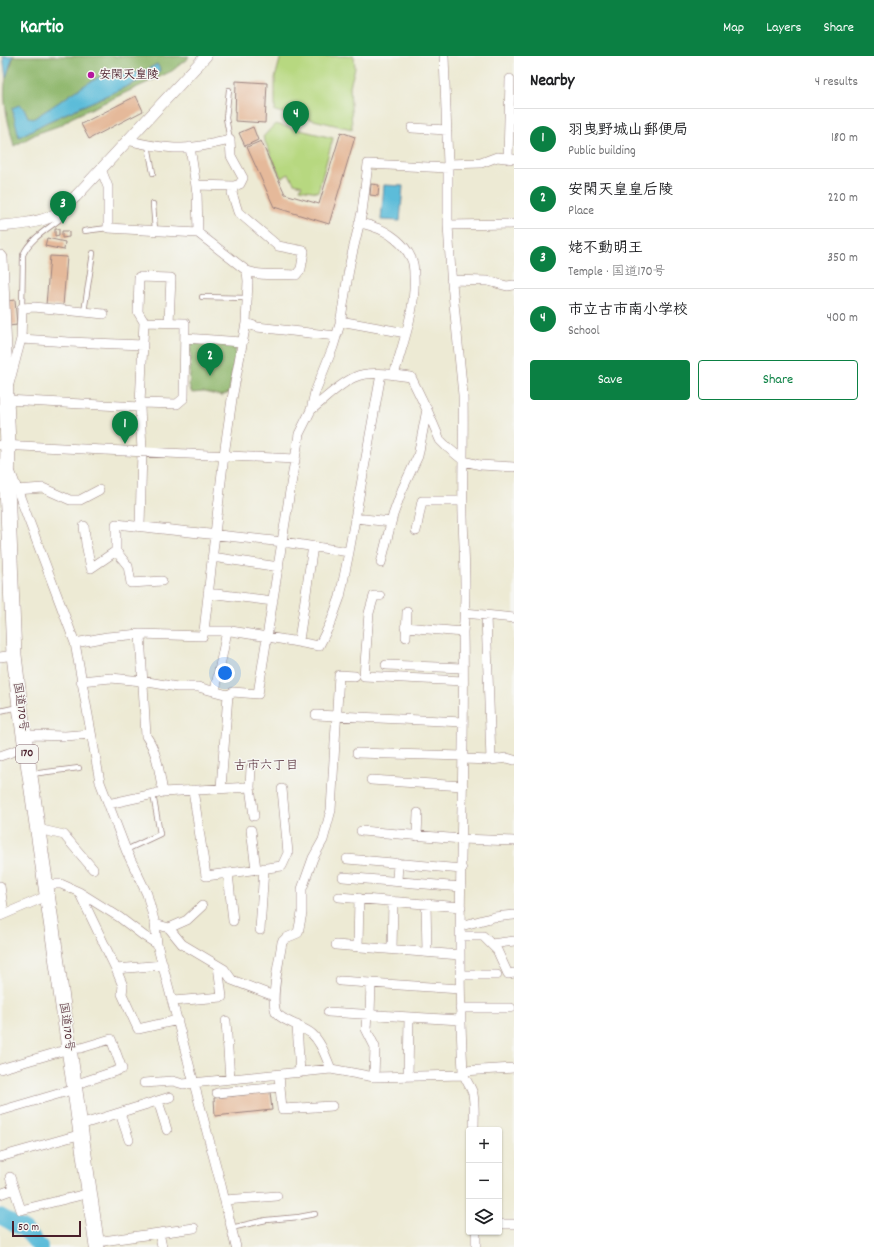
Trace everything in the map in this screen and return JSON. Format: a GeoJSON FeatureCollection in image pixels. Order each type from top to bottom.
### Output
{"type":"FeatureCollection","features":[{"type":"Feature","properties":{"kind":"highway","name":"国道170号"},"geometry":{"type":"LineString","coordinates":[[0,260],[1,319],[6,396],[4,445],[12,488],[6,530],[7,656],[20,707],[81,1129],[96,1245]]}},
{"type":"Feature","properties":{"kind":"street"},"geometry":{"type":"LineString","coordinates":[[444,56],[448,166],[448,225],[451,280],[462,394],[465,613],[463,632],[464,681],[460,1020],[463,1073],[473,1096],[474,1127]]}},
{"type":"Feature","properties":{"kind":"street"},"geometry":{"type":"LineString","coordinates":[[0,226],[17,225],[51,216],[78,194],[205,57]]}},
{"type":"Feature","properties":{"kind":"street"},"geometry":{"type":"LineString","coordinates":[[81,681],[111,678],[142,680],[177,687],[198,687],[228,695],[233,692],[258,694],[299,434],[311,410],[315,392],[340,322],[350,263],[359,223],[368,164],[448,166],[481,163],[497,157],[511,159],[512,108],[510,79]]}},
{"type":"Feature","properties":{"kind":"street"},"geometry":{"type":"LineString","coordinates":[[412,128],[447,130]]}},
{"type":"Feature","properties":{"kind":"street"},"geometry":{"type":"LineString","coordinates":[[127,140],[148,145],[174,148],[190,147],[230,140],[231,156],[243,178],[240,184],[234,186],[196,185]]}},
{"type":"Feature","properties":{"kind":"street"},"geometry":{"type":"LineString","coordinates":[[190,147],[196,185],[198,233]]}},
{"type":"Feature","properties":{"kind":"street"},"geometry":{"type":"LineString","coordinates":[[101,169],[108,187],[108,228],[198,233],[246,271],[256,274],[296,275],[301,269],[304,251],[278,246],[241,215],[238,212],[232,193],[234,186]]}},
{"type":"Feature","properties":{"kind":"street"},"geometry":{"type":"LineString","coordinates":[[359,223],[374,227],[389,234],[405,248],[412,258],[415,290],[412,310],[394,374]]}},
{"type":"Feature","properties":{"kind":"street"},"geometry":{"type":"LineString","coordinates":[[448,225],[514,224]]}},
{"type":"Feature","properties":{"kind":"street"},"geometry":{"type":"LineString","coordinates":[[246,271],[248,281],[246,323],[224,455],[204,631],[227,631],[319,646],[331,622],[340,597],[381,374]]}},
{"type":"Feature","properties":{"kind":"street"},"geometry":{"type":"LineString","coordinates":[[140,526],[142,451],[140,405],[144,322],[138,312],[138,277],[171,278],[169,322]]}},
{"type":"Feature","properties":{"kind":"street"},"geometry":{"type":"LineString","coordinates":[[451,280],[488,281],[507,286],[514,285]]}},
{"type":"Feature","properties":{"kind":"street"},"geometry":{"type":"LineString","coordinates":[[104,314],[34,307],[22,308],[21,339],[6,396],[140,405],[176,404],[184,398],[185,323],[144,322]]}},
{"type":"Feature","properties":{"kind":"street"},"geometry":{"type":"LineString","coordinates":[[340,322],[406,333]]}},
{"type":"Feature","properties":{"kind":"street"},"geometry":{"type":"LineString","coordinates":[[246,323],[257,327],[336,336]]}},
{"type":"Feature","properties":{"kind":"street"},"geometry":{"type":"LineString","coordinates":[[185,338],[242,342]]}},
{"type":"Feature","properties":{"kind":"street"},"geometry":{"type":"LineString","coordinates":[[21,339],[143,345]]}},
{"type":"Feature","properties":{"kind":"street"},"geometry":{"type":"LineString","coordinates":[[311,410],[347,381],[357,376],[367,374],[394,374],[411,377],[440,440],[462,460],[480,465],[514,467]]}},
{"type":"Feature","properties":{"kind":"street"},"geometry":{"type":"LineString","coordinates":[[381,563],[391,522],[402,490],[418,456],[427,409]]}},
{"type":"Feature","properties":{"kind":"street"},"geometry":{"type":"LineString","coordinates":[[4,445],[295,459]]}},
{"type":"Feature","properties":{"kind":"street"},"geometry":{"type":"LineString","coordinates":[[98,490],[80,500],[70,500],[43,488],[12,488],[75,643],[100,782],[126,850],[147,894],[155,924],[157,944],[225,1200],[236,1247]]}},
{"type":"Feature","properties":{"kind":"street"},"geometry":{"type":"LineString","coordinates":[[416,531],[422,501],[463,501]]}},
{"type":"Feature","properties":{"kind":"street"},"geometry":{"type":"LineString","coordinates":[[355,518],[391,522]]}},
{"type":"Feature","properties":{"kind":"street"},"geometry":{"type":"LineString","coordinates":[[162,581],[131,583],[128,566],[116,551],[116,524],[283,542],[349,552]]}},
{"type":"Feature","properties":{"kind":"street"},"geometry":{"type":"LineString","coordinates":[[84,526],[91,568],[116,551]]}},
{"type":"Feature","properties":{"kind":"street"},"geometry":{"type":"LineString","coordinates":[[292,641],[298,640],[313,546]]}},
{"type":"Feature","properties":{"kind":"street"},"geometry":{"type":"LineString","coordinates":[[212,556],[279,567]]}},
{"type":"Feature","properties":{"kind":"street"},"geometry":{"type":"LineString","coordinates":[[208,593],[273,601]]}},
{"type":"Feature","properties":{"kind":"street"},"geometry":{"type":"LineString","coordinates":[[380,596],[374,596],[369,613],[364,676],[464,681]]}},
{"type":"Feature","properties":{"kind":"street"},"geometry":{"type":"LineString","coordinates":[[407,612],[406,632],[463,632]]}},
{"type":"Feature","properties":{"kind":"street"},"geometry":{"type":"LineString","coordinates":[[465,613],[514,618]]}},
{"type":"Feature","properties":{"kind":"street"},"geometry":{"type":"LineString","coordinates":[[486,616],[491,760]]}},
{"type":"Feature","properties":{"kind":"street"},"geometry":{"type":"LineString","coordinates":[[215,691],[227,631]]}},
{"type":"Feature","properties":{"kind":"street"},"geometry":{"type":"LineString","coordinates":[[75,643],[107,637],[140,634],[203,636]]}},
{"type":"Feature","properties":{"kind":"street"},"geometry":{"type":"LineString","coordinates":[[140,634],[146,736],[152,745],[157,758],[163,792]]}},
{"type":"Feature","properties":{"kind":"street"},"geometry":{"type":"LineString","coordinates":[[386,665],[463,668]]}},
{"type":"Feature","properties":{"kind":"street"},"geometry":{"type":"LineString","coordinates":[[332,1069],[322,1047],[308,1030],[279,1016],[276,1011],[274,996],[282,942],[298,933],[302,913],[302,889],[313,858],[323,840],[331,810],[339,676],[355,676]]}},
{"type":"Feature","properties":{"kind":"street"},"geometry":{"type":"LineString","coordinates":[[222,788],[228,695]]}},
{"type":"Feature","properties":{"kind":"street"},"geometry":{"type":"LineString","coordinates":[[316,715],[463,722]]}},
{"type":"Feature","properties":{"kind":"street"},"geometry":{"type":"LineString","coordinates":[[0,756],[25,742],[31,735],[65,736],[91,734]]}},
{"type":"Feature","properties":{"kind":"street"},"geometry":{"type":"LineString","coordinates":[[357,753],[491,760],[507,758],[514,760]]}},
{"type":"Feature","properties":{"kind":"street"},"geometry":{"type":"LineString","coordinates":[[251,768],[250,788],[254,816]]}},
{"type":"Feature","properties":{"kind":"street"},"geometry":{"type":"LineString","coordinates":[[371,780],[463,786]]}},
{"type":"Feature","properties":{"kind":"street"},"geometry":{"type":"LineString","coordinates":[[108,804],[163,792],[222,788],[250,788]]}},
{"type":"Feature","properties":{"kind":"street"},"geometry":{"type":"LineString","coordinates":[[193,790],[206,876],[282,866],[288,853],[282,789]]}},
{"type":"Feature","properties":{"kind":"street"},"geometry":{"type":"LineString","coordinates":[[417,836],[418,813]]}},
{"type":"Feature","properties":{"kind":"street"},"geometry":{"type":"LineString","coordinates":[[38,829],[64,835],[93,869]]}},
{"type":"Feature","properties":{"kind":"street"},"geometry":{"type":"LineString","coordinates":[[251,830],[260,869],[260,930]]}},
{"type":"Feature","properties":{"kind":"street"},"geometry":{"type":"LineString","coordinates":[[361,831],[462,840],[514,842]]}},
{"type":"Feature","properties":{"kind":"street"},"geometry":{"type":"LineString","coordinates":[[347,859],[462,869]]}},
{"type":"Feature","properties":{"kind":"street"},"geometry":{"type":"LineString","coordinates":[[397,882],[398,863]]}},
{"type":"Feature","properties":{"kind":"street"},"geometry":{"type":"LineString","coordinates":[[228,873],[233,921]]}},
{"type":"Feature","properties":{"kind":"street"},"geometry":{"type":"LineString","coordinates":[[343,877],[461,887]]}},
{"type":"Feature","properties":{"kind":"street"},"geometry":{"type":"LineString","coordinates":[[0,886],[2,915],[46,890],[60,884],[79,892],[119,917],[157,944]]}},
{"type":"Feature","properties":{"kind":"street"},"geometry":{"type":"LineString","coordinates":[[79,892],[116,969],[123,986],[122,994],[138,1029],[178,1020]]}},
{"type":"Feature","properties":{"kind":"street"},"geometry":{"type":"LineString","coordinates":[[339,897],[461,907]]}},
{"type":"Feature","properties":{"kind":"street"},"geometry":{"type":"LineString","coordinates":[[358,947],[359,898]]}},
{"type":"Feature","properties":{"kind":"street"},"geometry":{"type":"LineString","coordinates":[[392,949],[393,901]]}},
{"type":"Feature","properties":{"kind":"street"},"geometry":{"type":"LineString","coordinates":[[426,904],[427,952]]}},
{"type":"Feature","properties":{"kind":"street"},"geometry":{"type":"LineString","coordinates":[[169,928],[187,920],[202,906]]}},
{"type":"Feature","properties":{"kind":"street"},"geometry":{"type":"LineString","coordinates":[[461,926],[494,917],[514,915]]}},
{"type":"Feature","properties":{"kind":"street"},"geometry":{"type":"LineString","coordinates":[[155,924],[169,928],[182,944],[224,969],[232,980],[274,996]]}},
{"type":"Feature","properties":{"kind":"street"},"geometry":{"type":"LineString","coordinates":[[461,936],[483,936],[497,950],[508,974],[514,973]]}},
{"type":"Feature","properties":{"kind":"street"},"geometry":{"type":"LineString","coordinates":[[491,944],[514,941]]}},
{"type":"Feature","properties":{"kind":"street"},"geometry":{"type":"LineString","coordinates":[[336,945],[460,955]]}},
{"type":"Feature","properties":{"kind":"street"},"geometry":{"type":"LineString","coordinates":[[116,969],[163,965]]}},
{"type":"Feature","properties":{"kind":"street"},"geometry":{"type":"LineString","coordinates":[[173,1001],[222,997],[218,966]]}},
{"type":"Feature","properties":{"kind":"street"},"geometry":{"type":"LineString","coordinates":[[460,975],[497,975]]}},
{"type":"Feature","properties":{"kind":"street"},"geometry":{"type":"LineString","coordinates":[[340,981],[460,989]]}},
{"type":"Feature","properties":{"kind":"street"},"geometry":{"type":"LineString","coordinates":[[371,983],[366,1029],[375,1047],[374,1077]]}},
{"type":"Feature","properties":{"kind":"street"},"geometry":{"type":"LineString","coordinates":[[460,1008],[511,1008]]}},
{"type":"Feature","properties":{"kind":"street"},"geometry":{"type":"LineString","coordinates":[[328,1012],[460,1020]]}},
{"type":"Feature","properties":{"kind":"street"},"geometry":{"type":"LineString","coordinates":[[408,1077],[410,1016]]}},
{"type":"Feature","properties":{"kind":"street"},"geometry":{"type":"LineString","coordinates":[[226,1021],[230,1078]]}},
{"type":"Feature","properties":{"kind":"street"},"geometry":{"type":"LineString","coordinates":[[297,1024],[300,1073]]}},
{"type":"Feature","properties":{"kind":"street"},"geometry":{"type":"LineString","coordinates":[[0,1069],[69,1049],[81,1048],[112,1039],[122,1069],[75,1087],[0,1111]]}},
{"type":"Feature","properties":{"kind":"street"},"geometry":{"type":"LineString","coordinates":[[144,1083],[173,1081],[183,1084],[230,1078],[279,1075],[332,1069],[374,1077],[408,1077],[514,1068]]}},
{"type":"Feature","properties":{"kind":"street"},"geometry":{"type":"LineString","coordinates":[[279,1075],[282,1109],[332,1106]]}},
{"type":"Feature","properties":{"kind":"street"},"geometry":{"type":"LineString","coordinates":[[217,1093],[280,1087]]}},
{"type":"Feature","properties":{"kind":"street"},"geometry":{"type":"LineString","coordinates":[[0,1158],[81,1129],[120,1113],[170,1097]]}},
{"type":"Feature","properties":{"kind":"street"},"geometry":{"type":"LineString","coordinates":[[158,1101],[167,1130]]}},
{"type":"Feature","properties":{"kind":"street"},"geometry":{"type":"LineString","coordinates":[[120,1113],[129,1140]]}},
{"type":"Feature","properties":{"kind":"street"},"geometry":{"type":"LineString","coordinates":[[10,1176],[21,1210],[90,1193]]}},
{"type":"Feature","properties":{"kind":"street"},"geometry":{"type":"LineString","coordinates":[[0,1194],[14,1189]]}},
{"type":"Feature","properties":{"kind":"street"},"geometry":{"type":"LineString","coordinates":[[225,1200],[276,1196]]}},
{"type":"Feature","properties":{"kind":"street"},"geometry":{"type":"LineString","coordinates":[[502,1224],[514,1224]]}},
{"type":"Feature","properties":{"kind":"street"},"geometry":{"type":"LineString","coordinates":[[96,1245],[129,1242],[159,1233],[194,1228]]}},
{"type":"Feature","properties":{"kind":"street"},"geometry":{"type":"LineString","coordinates":[[159,1233],[162,1247]]}},
{"type":"Feature","properties":{"kind":"street"},"geometry":{"type":"LineString","coordinates":[[476,1235],[476,1247]]}},
{"type":"Feature","properties":{"kind":"lane"},"geometry":{"type":"LineString","coordinates":[[229,90],[226,118],[230,140]]}},
{"type":"Feature","properties":{"kind":"lane"},"geometry":{"type":"LineString","coordinates":[[148,145],[153,173]]}},
{"type":"Feature","properties":{"kind":"lane"},"geometry":{"type":"LineString","coordinates":[[153,204],[155,230]]}},
{"type":"Feature","properties":{"kind":"lane"},"geometry":{"type":"LineString","coordinates":[[22,308],[23,255],[25,249],[36,238],[59,220]]}},
{"type":"Feature","properties":{"kind":"lane"},"geometry":{"type":"LineString","coordinates":[[84,231],[108,228]]}},
{"type":"Feature","properties":{"kind":"lane"},"geometry":{"type":"LineString","coordinates":[[84,312],[93,252]]}},
{"type":"Feature","properties":{"kind":"lane"},"geometry":{"type":"LineString","coordinates":[[202,296],[246,298]]}},
{"type":"Feature","properties":{"kind":"lane"},"geometry":{"type":"LineString","coordinates":[[0,712],[20,707]]}},
{"type":"Feature","properties":{"kind":"lane"},"geometry":{"type":"LineString","coordinates":[[30,774],[79,768]]}},
{"type":"Feature","properties":{"kind":"lane"},"geometry":{"type":"LineString","coordinates":[[126,850],[160,834],[153,794]]}},
{"type":"Feature","properties":{"kind":"lane"},"geometry":{"type":"LineString","coordinates":[[231,1228],[266,1220],[315,1214]]}},
{"type":"Feature","properties":{"kind":"green space"},"geometry":{"type":"Polygon","coordinates":[[[13,56],[189,56],[172,71],[71,118],[61,125],[38,133],[14,146],[6,112],[4,94],[6,77],[13,56]],[[157,64],[143,72],[102,76],[33,119],[28,117],[24,108],[19,137],[47,122],[159,72],[160,69],[157,64]]]}},
{"type":"Feature","properties":{"kind":"green space"},"geometry":{"type":"Polygon","coordinates":[[[281,56],[354,56],[355,68],[350,86],[352,129],[275,111],[275,78],[281,56]]]}},
{"type":"Feature","properties":{"kind":"green space"},"geometry":{"type":"Polygon","coordinates":[[[275,124],[333,138],[318,192],[300,189],[302,185],[294,183],[289,174],[281,178],[263,137],[275,124]]]}},
{"type":"Feature","properties":{"kind":"green space"},"geometry":{"type":"Polygon","coordinates":[[[192,343],[234,344],[236,349],[229,393],[221,396],[204,392],[192,393],[189,386],[191,358],[190,350],[192,343]]]}},
{"type":"Feature","properties":{"kind":"water"},"geometry":{"type":"Polygon","coordinates":[[[3,56],[13,56],[6,78],[3,56]]]}},
{"type":"Feature","properties":{"kind":"water"},"geometry":{"type":"Polygon","coordinates":[[[157,64],[160,69],[159,72],[47,122],[19,137],[12,108],[19,105],[24,108],[28,117],[33,119],[88,83],[102,76],[143,72],[157,64]]]}},
{"type":"Feature","properties":{"kind":"water"},"geometry":{"type":"Polygon","coordinates":[[[384,185],[403,186],[400,221],[381,220],[384,185]]]}},
{"type":"Feature","properties":{"kind":"building"},"geometry":{"type":"Polygon","coordinates":[[[236,81],[267,83],[265,123],[235,121],[236,81]]]}},
{"type":"Feature","properties":{"kind":"building"},"geometry":{"type":"Polygon","coordinates":[[[136,96],[143,111],[89,139],[81,124],[136,96]]]}},
{"type":"Feature","properties":{"kind":"building"},"geometry":{"type":"Polygon","coordinates":[[[253,127],[258,140],[245,146],[239,133],[253,127]]]}},
{"type":"Feature","properties":{"kind":"building"},"geometry":{"type":"Polygon","coordinates":[[[341,132],[355,137],[329,224],[274,207],[247,147],[261,141],[285,194],[319,204],[341,132]]]}},
{"type":"Feature","properties":{"kind":"building"},"geometry":{"type":"Polygon","coordinates":[[[371,184],[379,185],[378,196],[370,195],[371,184]]]}},
{"type":"Feature","properties":{"kind":"building"},"geometry":{"type":"Polygon","coordinates":[[[55,229],[59,229],[59,235],[55,236],[55,229]]]}},
{"type":"Feature","properties":{"kind":"building"},"geometry":{"type":"Polygon","coordinates":[[[62,231],[69,231],[69,237],[62,238],[62,231]]]}},
{"type":"Feature","properties":{"kind":"building"},"geometry":{"type":"Polygon","coordinates":[[[47,238],[65,242],[64,250],[45,246],[47,238]]]}},
{"type":"Feature","properties":{"kind":"building"},"geometry":{"type":"Polygon","coordinates":[[[50,256],[67,257],[63,306],[46,305],[50,256]]]}},
{"type":"Feature","properties":{"kind":"building"},"geometry":{"type":"Polygon","coordinates":[[[15,300],[17,325],[9,326],[7,301],[15,300]]]}},
{"type":"Feature","properties":{"kind":"building"},"geometry":{"type":"Polygon","coordinates":[[[270,1092],[272,1110],[215,1116],[214,1098],[270,1092]]]}},
{"type":"Feature","properties":{"kind":"waterway"},"geometry":{"type":"LineString","coordinates":[[0,1216],[25,1230],[40,1247]]}},
{"type":"Feature","properties":{"kind":"place","name":"安閑天皇陵"},"geometry":{"type":"Point","coordinates":[91,75]}},
{"type":"Feature","properties":{"kind":"place","name":"市立古市南小学校"},"geometry":{"type":"Point","coordinates":[296,134]}},
{"type":"Feature","properties":{"kind":"place","name":"姥不動明王"},"geometry":{"type":"Point","coordinates":[63,224]}},
{"type":"Feature","properties":{"kind":"place","name":"安閑天皇皇后陵"},"geometry":{"type":"Point","coordinates":[210,376]}},
{"type":"Feature","properties":{"kind":"place","name":"羽曳野城山郵便局"},"geometry":{"type":"Point","coordinates":[125,444]}},
{"type":"Feature","properties":{"kind":"district","name":"古市六丁目"},"geometry":{"type":"Point","coordinates":[266,766]}}]}
